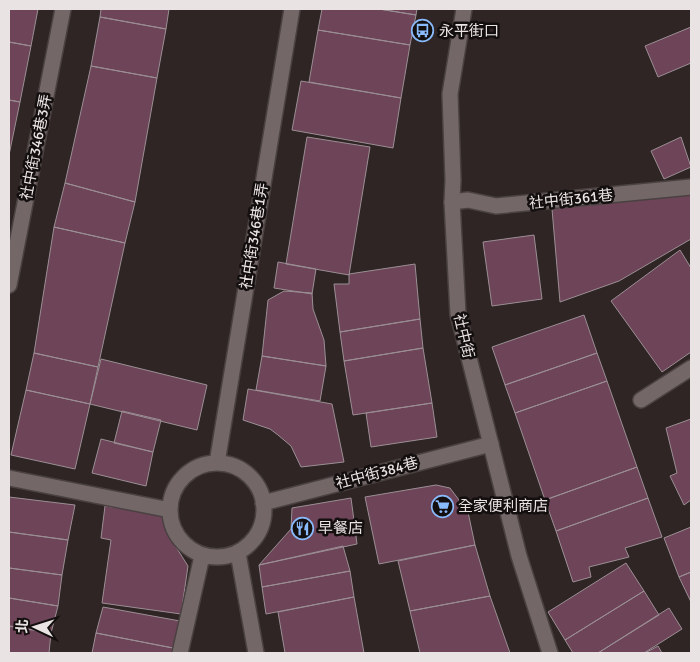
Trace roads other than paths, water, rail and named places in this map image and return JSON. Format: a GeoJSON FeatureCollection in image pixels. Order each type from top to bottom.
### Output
{"type":"FeatureCollection","features":[{"type":"Feature","properties":{"kind":"street","name":"社中街346巷3弄"},"geometry":{"type":"LineString","coordinates":[[9,286],[63,9]]}},
{"type":"Feature","properties":{"kind":"street","name":"社中街346巷1弄"},"geometry":{"type":"LineString","coordinates":[[217,463],[292,9]]}},
{"type":"Feature","properties":{"kind":"street","name":"社中街"},"geometry":{"type":"LineString","coordinates":[[464,9],[450,94],[452,202],[458,314],[519,556],[550,653]]}},
{"type":"Feature","properties":{"kind":"street","name":"社中街361巷"},"geometry":{"type":"LineString","coordinates":[[452,202],[468,200],[496,206],[691,187]]}},
{"type":"Feature","properties":{"kind":"street"},"geometry":{"type":"LineString","coordinates":[[641,400],[691,368]]}},
{"type":"Feature","properties":{"kind":"street","name":"社中街384巷"},"geometry":{"type":"LineString","coordinates":[[263,503],[491,444]]}},
{"type":"Feature","properties":{"kind":"street"},"geometry":{"type":"LineString","coordinates":[[217,463],[232,465],[244,472],[255,483],[263,503],[262,525],[255,538],[238,552],[217,558],[202,556],[189,549],[179,538],[172,525],[170,510],[172,496],[178,483],[189,472],[202,465],[217,463]]}},
{"type":"Feature","properties":{"kind":"street"},"geometry":{"type":"LineString","coordinates":[[9,478],[170,510]]}},
{"type":"Feature","properties":{"kind":"street"},"geometry":{"type":"LineString","coordinates":[[238,552],[256,653]]}},
{"type":"Feature","properties":{"kind":"street"},"geometry":{"type":"LineString","coordinates":[[180,653],[202,556]]}},
{"type":"Feature","properties":{"kind":"place","name":"永平街口"},"geometry":{"type":"Point","coordinates":[423,31]}},
{"type":"Feature","properties":{"kind":"place","name":"全家便利商店"},"geometry":{"type":"Point","coordinates":[442,506]}},
{"type":"Feature","properties":{"kind":"place","name":"早餐店"},"geometry":{"type":"Point","coordinates":[302,528]}}]}
